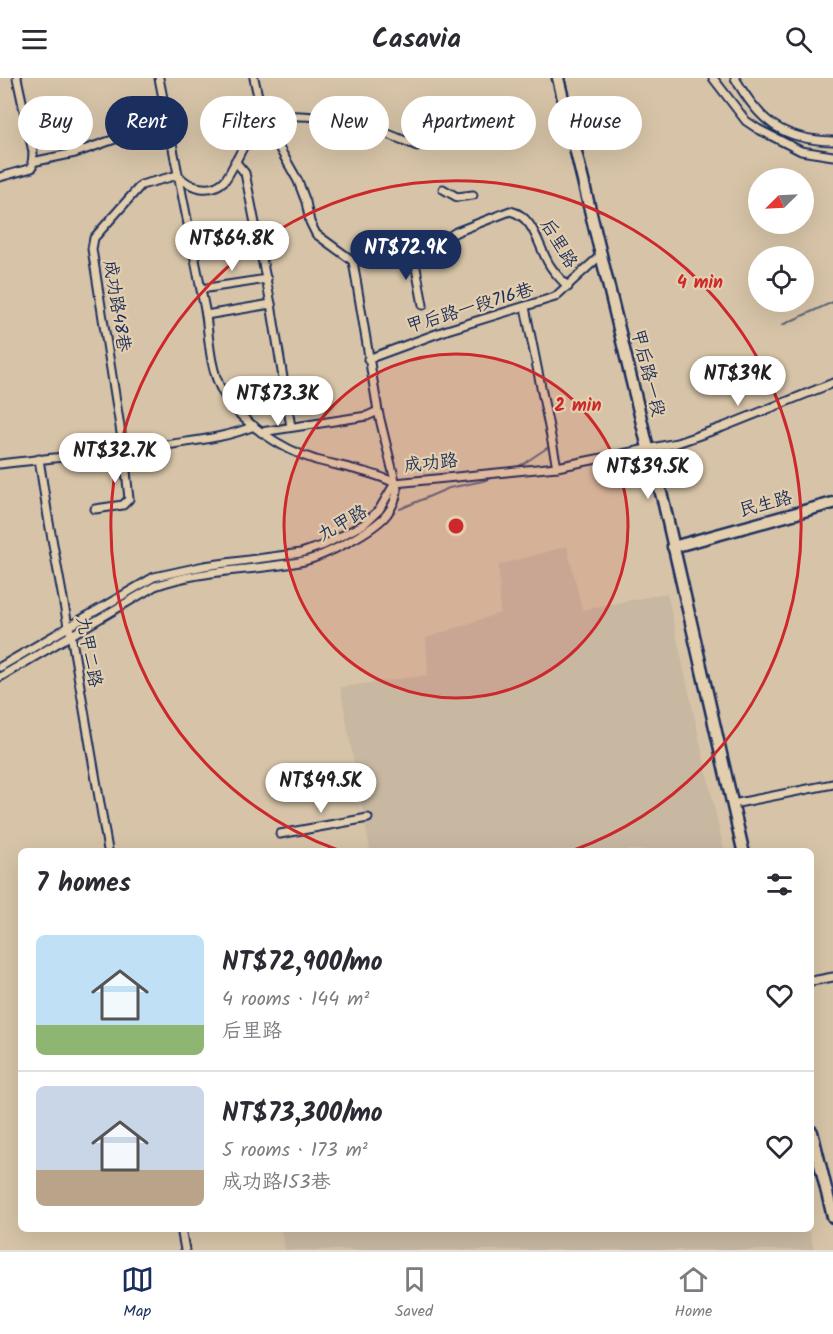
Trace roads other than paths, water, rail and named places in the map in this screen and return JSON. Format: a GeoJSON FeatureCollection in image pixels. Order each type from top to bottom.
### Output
{"type":"FeatureCollection","features":[{"type":"Feature","properties":{"kind":"main road","name":"甲后路一段"},"geometry":{"type":"LineString","coordinates":[[558,78],[673,547],[743,848]]}},
{"type":"Feature","properties":{"kind":"main road","name":"民生路"},"geometry":{"type":"LineString","coordinates":[[673,547],[833,503]]}},
{"type":"Feature","properties":{"kind":"main road"},"geometry":{"type":"LineString","coordinates":[[814,1140],[833,1217]]}},
{"type":"Feature","properties":{"kind":"street"},"geometry":{"type":"LineString","coordinates":[[0,177],[32,168],[33,152],[17,78]]}},
{"type":"Feature","properties":{"kind":"street","name":"成功路"},"geometry":{"type":"LineString","coordinates":[[159,78],[163,96]]}},
{"type":"Feature","properties":{"kind":"street"},"geometry":{"type":"LineString","coordinates":[[254,78],[258,96]]}},
{"type":"Feature","properties":{"kind":"street"},"geometry":{"type":"LineString","coordinates":[[712,78],[746,121],[758,129],[801,151],[833,156]]}},
{"type":"Feature","properties":{"kind":"street"},"geometry":{"type":"LineString","coordinates":[[735,78],[747,100],[777,129],[800,138],[833,141]]}},
{"type":"Feature","properties":{"kind":"street"},"geometry":{"type":"LineString","coordinates":[[297,116],[333,119],[366,126],[401,140]]}},
{"type":"Feature","properties":{"kind":"street"},"geometry":{"type":"LineString","coordinates":[[32,162],[75,153],[105,143]]}},
{"type":"Feature","properties":{"kind":"street","name":"成功路"},"geometry":{"type":"LineString","coordinates":[[173,150],[206,315],[211,355],[221,390],[261,432],[313,459],[375,474],[395,483],[557,467],[706,434],[833,383]]}},
{"type":"Feature","properties":{"kind":"street"},"geometry":{"type":"LineString","coordinates":[[178,175],[186,184],[203,188],[216,186],[225,180],[241,150]]}},
{"type":"Feature","properties":{"kind":"street"},"geometry":{"type":"LineString","coordinates":[[280,150],[298,181],[310,222],[316,234],[353,261],[378,411],[395,483]]}},
{"type":"Feature","properties":{"kind":"street"},"geometry":{"type":"LineString","coordinates":[[235,161],[245,173],[267,279],[291,427]]}},
{"type":"Feature","properties":{"kind":"street","name":"成功路48巷"},"geometry":{"type":"LineString","coordinates":[[95,509],[123,505],[129,500],[124,452],[92,249],[94,238],[141,185],[178,175]]}},
{"type":"Feature","properties":{"kind":"street"},"geometry":{"type":"LineString","coordinates":[[443,189],[457,197],[473,195]]}},
{"type":"Feature","properties":{"kind":"street","name":"后里路"},"geometry":{"type":"LineString","coordinates":[[353,261],[414,252],[435,246],[456,232],[510,211],[519,213],[527,221],[550,266],[568,287]]}},
{"type":"Feature","properties":{"kind":"street"},"geometry":{"type":"LineString","coordinates":[[414,252],[423,305]]}},
{"type":"Feature","properties":{"kind":"street","name":"甲后路一段716巷"},"geometry":{"type":"LineString","coordinates":[[368,358],[447,330],[555,297],[602,254]]}},
{"type":"Feature","properties":{"kind":"street"},"geometry":{"type":"LineString","coordinates":[[201,289],[267,279]]}},
{"type":"Feature","properties":{"kind":"street"},"geometry":{"type":"LineString","coordinates":[[206,315],[271,304]]}},
{"type":"Feature","properties":{"kind":"street"},"geometry":{"type":"LineString","coordinates":[[525,307],[557,467]]}},
{"type":"Feature","properties":{"kind":"street"},"geometry":{"type":"LineString","coordinates":[[261,432],[367,416],[378,411]]}},
{"type":"Feature","properties":{"kind":"street"},"geometry":{"type":"LineString","coordinates":[[0,464],[124,452],[241,432],[254,426]]}},
{"type":"Feature","properties":{"kind":"street","name":"九甲二路"},"geometry":{"type":"LineString","coordinates":[[39,459],[108,848]]}},
{"type":"Feature","properties":{"kind":"street","name":"九甲路"},"geometry":{"type":"LineString","coordinates":[[0,677],[154,577],[181,570],[301,553],[324,545],[364,524],[379,510],[395,483]]}},
{"type":"Feature","properties":{"kind":"street","name":"九甲路"},"geometry":{"type":"LineString","coordinates":[[0,668],[70,630]]}},
{"type":"Feature","properties":{"kind":"street"},"geometry":{"type":"LineString","coordinates":[[734,804],[833,784]]}},
{"type":"Feature","properties":{"kind":"street"},"geometry":{"type":"LineString","coordinates":[[280,834],[368,818]]}},
{"type":"Feature","properties":{"kind":"street"},"geometry":{"type":"LineString","coordinates":[[814,981],[833,976]]}},
{"type":"Feature","properties":{"kind":"street"},"geometry":{"type":"LineString","coordinates":[[182,1232],[185,1250]]}},
{"type":"Feature","properties":{"kind":"waterway"},"geometry":{"type":"LineString","coordinates":[[782,325],[833,302]]}},
{"type":"Feature","properties":{"kind":"waterway"},"geometry":{"type":"LineString","coordinates":[[515,468],[550,446]]}},
{"type":"Feature","properties":{"kind":"waterway"},"geometry":{"type":"LineString","coordinates":[[400,509],[449,488],[483,481],[495,476]]}},
{"type":"Feature","properties":{"kind":"waterway"},"geometry":{"type":"LineString","coordinates":[[335,543],[367,526]]}},
{"type":"Feature","properties":{"kind":"waterway"},"geometry":{"type":"LineString","coordinates":[[290,558],[322,549]]}},
{"type":"Feature","properties":{"kind":"waterway"},"geometry":{"type":"LineString","coordinates":[[243,565],[284,560]]}},
{"type":"Feature","properties":{"kind":"waterway"},"geometry":{"type":"LineString","coordinates":[[184,574],[196,572]]}},
{"type":"Feature","properties":{"kind":"waterway"},"geometry":{"type":"LineString","coordinates":[[0,672],[60,636]]}}]}
